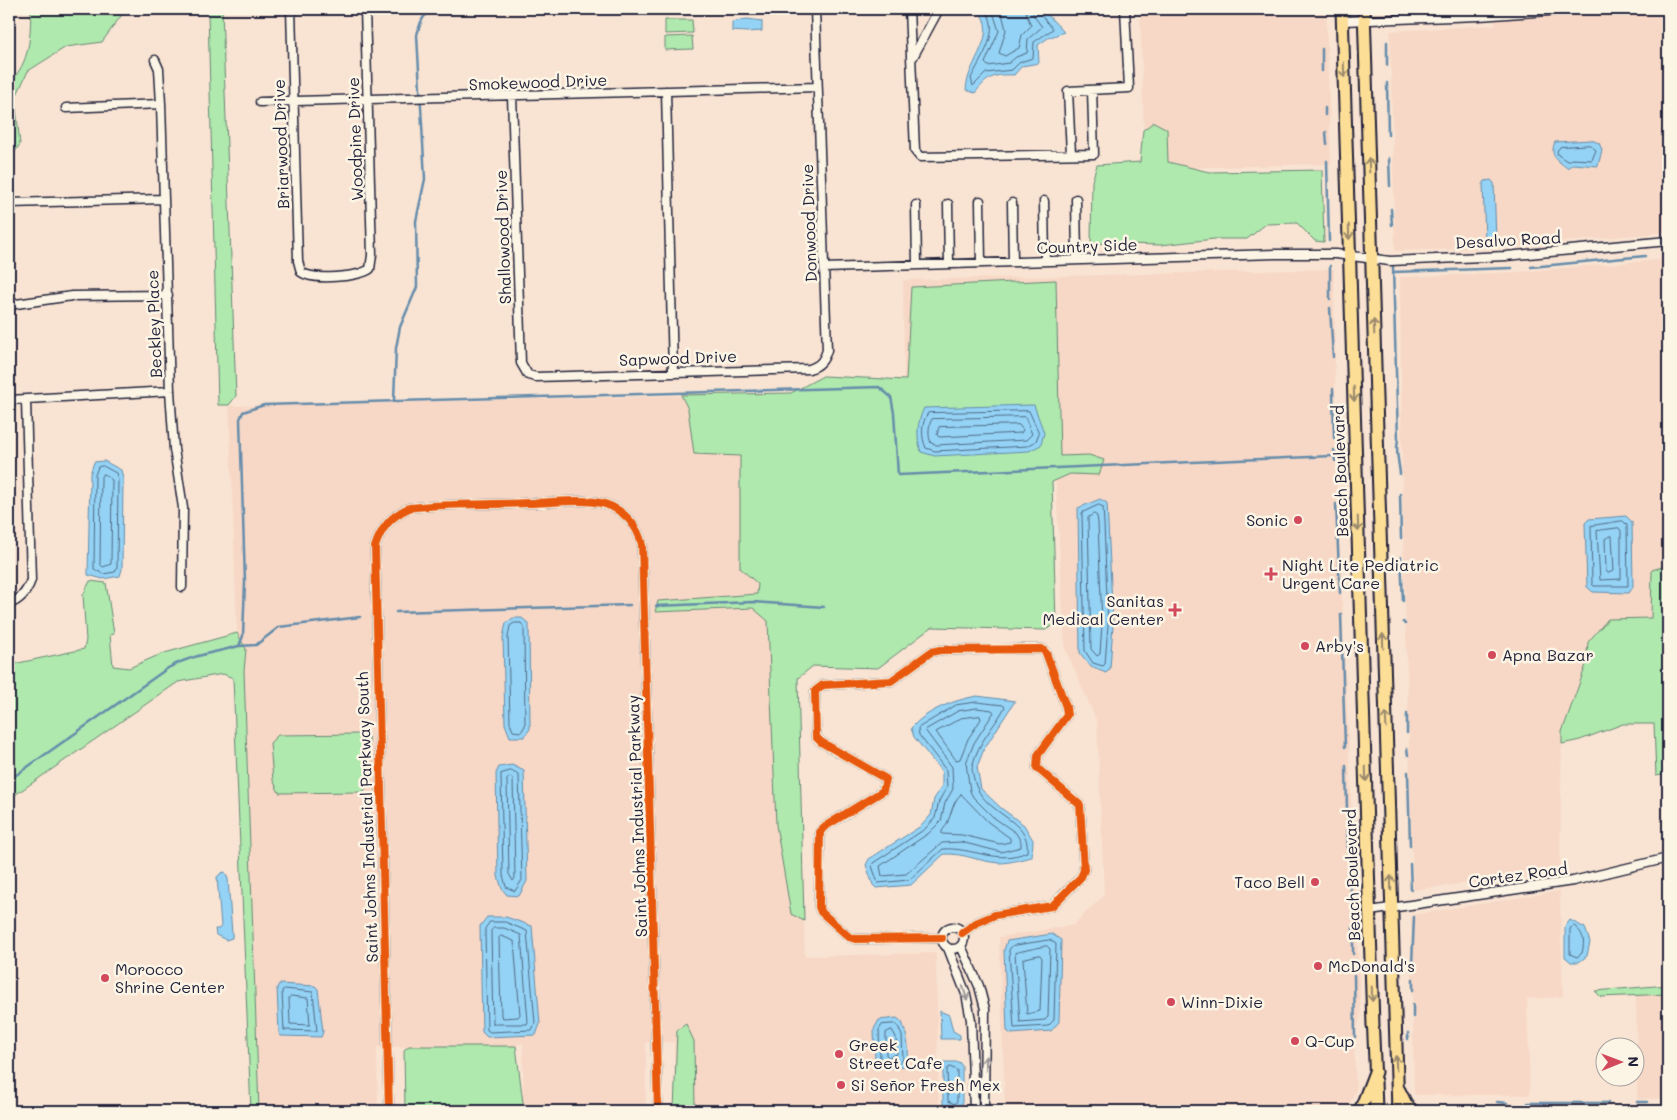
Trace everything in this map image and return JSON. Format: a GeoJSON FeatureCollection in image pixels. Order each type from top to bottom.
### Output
{"type":"FeatureCollection","features":[{"type":"Feature","properties":{"kind":"highway","name":"Beach Boulevard"},"geometry":{"type":"LineString","coordinates":[[1342,9],[1373,1026]]}},
{"type":"Feature","properties":{"kind":"highway"},"geometry":{"type":"LineString","coordinates":[[1364,14],[1398,1111]]}},
{"type":"Feature","properties":{"kind":"highway"},"geometry":{"type":"LineString","coordinates":[[1360,603],[1382,605]]}},
{"type":"Feature","properties":{"kind":"highway","name":"Beach Boulevard"},"geometry":{"type":"LineString","coordinates":[[1375,1072],[1376,1111]]}},
{"type":"Feature","properties":{"kind":"highway"},"geometry":{"type":"LineString","coordinates":[[1360,1111],[1375,1072]]}},
{"type":"Feature","properties":{"kind":"highway"},"geometry":{"type":"LineString","coordinates":[[1397,1086],[1407,1106],[1413,1111]]}},
{"type":"Feature","properties":{"kind":"main road","name":"Beach Boulevard"},"geometry":{"type":"LineString","coordinates":[[1373,1026],[1375,1072]]}},
{"type":"Feature","properties":{"kind":"street","name":"Briarwood Drive"},"geometry":{"type":"LineString","coordinates":[[291,9],[298,261],[301,272],[306,276]]}},
{"type":"Feature","properties":{"kind":"street","name":"Woodpine Drive"},"geometry":{"type":"LineString","coordinates":[[306,276],[362,274],[370,269],[372,255],[365,9]]}},
{"type":"Feature","properties":{"kind":"street","name":"Donwood Drive"},"geometry":{"type":"LineString","coordinates":[[815,9],[827,350],[825,359]]}},
{"type":"Feature","properties":{"kind":"street"},"geometry":{"type":"LineString","coordinates":[[909,9],[916,151],[920,157],[1094,154],[1092,90]]}},
{"type":"Feature","properties":{"kind":"street"},"geometry":{"type":"LineString","coordinates":[[912,59],[940,9]]}},
{"type":"Feature","properties":{"kind":"street"},"geometry":{"type":"LineString","coordinates":[[1071,154],[1068,91],[1129,88],[1126,9]]}},
{"type":"Feature","properties":{"kind":"street"},"geometry":{"type":"LineString","coordinates":[[1343,21],[1364,14],[1476,16],[1575,9]]}},
{"type":"Feature","properties":{"kind":"street","name":"Beckley Place"},"geometry":{"type":"LineString","coordinates":[[155,60],[159,69],[161,104],[170,392],[174,449],[183,508],[182,587]]}},
{"type":"Feature","properties":{"kind":"street","name":"Smokewood Drive"},"geometry":{"type":"LineString","coordinates":[[260,102],[817,87]]}},
{"type":"Feature","properties":{"kind":"street"},"geometry":{"type":"LineString","coordinates":[[666,92],[673,372]]}},
{"type":"Feature","properties":{"kind":"street","name":"Shallowood Drive"},"geometry":{"type":"LineString","coordinates":[[512,96],[521,363],[528,375]]}},
{"type":"Feature","properties":{"kind":"street"},"geometry":{"type":"LineString","coordinates":[[66,108],[161,104]]}},
{"type":"Feature","properties":{"kind":"street"},"geometry":{"type":"LineString","coordinates":[[1076,198],[1077,260]]}},
{"type":"Feature","properties":{"kind":"street"},"geometry":{"type":"LineString","coordinates":[[9,203],[164,199]]}},
{"type":"Feature","properties":{"kind":"street"},"geometry":{"type":"LineString","coordinates":[[1044,200],[1045,261]]}},
{"type":"Feature","properties":{"kind":"street"},"geometry":{"type":"LineString","coordinates":[[980,201],[982,263]]}},
{"type":"Feature","properties":{"kind":"street"},"geometry":{"type":"LineString","coordinates":[[1012,203],[1013,262]]}},
{"type":"Feature","properties":{"kind":"street"},"geometry":{"type":"LineString","coordinates":[[948,204],[949,264]]}},
{"type":"Feature","properties":{"kind":"street"},"geometry":{"type":"LineString","coordinates":[[916,205],[917,265]]}},
{"type":"Feature","properties":{"kind":"street","name":"Desalvo Road"},"geometry":{"type":"LineString","coordinates":[[1350,256],[1372,259],[1506,256],[1668,241]]}},
{"type":"Feature","properties":{"kind":"street","name":"Country Side"},"geometry":{"type":"LineString","coordinates":[[824,268],[1275,254],[1350,256]]}},
{"type":"Feature","properties":{"kind":"street"},"geometry":{"type":"LineString","coordinates":[[9,305],[80,296],[168,295]]}},
{"type":"Feature","properties":{"kind":"street","name":"Sapwood Drive"},"geometry":{"type":"LineString","coordinates":[[528,375],[536,377],[809,369],[817,367],[825,359]]}},
{"type":"Feature","properties":{"kind":"street"},"geometry":{"type":"LineString","coordinates":[[9,400],[170,392]]}},
{"type":"Feature","properties":{"kind":"street"},"geometry":{"type":"LineString","coordinates":[[9,604],[15,602],[24,594],[31,580],[26,400]]}},
{"type":"Feature","properties":{"kind":"street","name":"Saint Johns Industrial Parkway South"},"geometry":{"type":"LineString","coordinates":[[389,1111],[375,547],[385,525],[401,512],[416,507],[570,502],[607,505],[632,522]]}},
{"type":"Feature","properties":{"kind":"street","name":"Saint Johns Industrial Parkway"},"geometry":{"type":"LineString","coordinates":[[632,522],[640,538],[643,559],[658,1111]]}},
{"type":"Feature","properties":{"kind":"street"},"geometry":{"type":"LineString","coordinates":[[942,938],[850,938],[819,907],[820,832],[824,827],[883,790],[886,779],[821,742],[816,737],[815,690],[823,685],[891,681],[931,652],[940,650],[1042,649],[1046,653],[1066,707],[1066,715],[1038,755],[1037,768],[1080,805],[1084,870],[1081,877],[1052,906],[995,915],[976,923],[962,933]]}},
{"type":"Feature","properties":{"kind":"street","name":"Cortez Road"},"geometry":{"type":"LineString","coordinates":[[1370,911],[1573,881],[1668,858]]}},
{"type":"Feature","properties":{"kind":"street"},"geometry":{"type":"LineString","coordinates":[[948,948],[955,949],[961,946],[964,939],[962,933],[957,928],[950,927],[944,931],[942,938],[943,944],[948,948],[966,994],[971,1020],[974,1111]]}},
{"type":"Feature","properties":{"kind":"street"},"geometry":{"type":"LineString","coordinates":[[961,946],[979,986],[985,1009],[984,1111]]}},
{"type":"Feature","properties":{"kind":"shaded area"},"geometry":{"type":"Polygon","coordinates":[[[1140,9],[1326,9],[1331,164],[1145,169],[1140,9]]]}},
{"type":"Feature","properties":{"kind":"shaded area"},"geometry":{"type":"Polygon","coordinates":[[[1494,9],[1668,9],[1668,232],[1503,248],[1395,251],[1390,31],[1495,25],[1494,9]]]}},
{"type":"Feature","properties":{"kind":"shaded area"},"geometry":{"type":"Polygon","coordinates":[[[1668,259],[1668,565],[1652,570],[1651,618],[1562,732],[1560,872],[1413,890],[1402,493],[1400,277],[1515,272],[1668,259]]]}},
{"type":"Feature","properties":{"kind":"shaded area"},"geometry":{"type":"Polygon","coordinates":[[[1334,269],[1336,466],[1361,1017],[1354,1036],[1356,1091],[1346,1111],[1005,1111],[999,937],[1073,925],[1104,895],[1097,722],[1065,648],[1055,472],[904,393],[903,280],[1334,269]]]}},
{"type":"Feature","properties":{"kind":"shaded area"},"geometry":{"type":"Polygon","coordinates":[[[791,393],[805,956],[936,953],[939,1111],[675,1111],[674,1042],[646,1042],[646,1111],[523,1111],[523,1043],[516,1046],[377,1047],[378,1111],[259,1111],[244,671],[246,649],[237,633],[229,406],[791,393]]]}},
{"type":"Feature","properties":{"kind":"shaded area"},"geometry":{"type":"Polygon","coordinates":[[[1560,891],[1563,997],[1527,999],[1530,1095],[1414,1095],[1411,915],[1560,891]]]}},
{"type":"Feature","properties":{"kind":"shaded area"},"geometry":{"type":"Polygon","coordinates":[[[1668,994],[1668,1098],[1637,1099],[1637,1088],[1644,1088],[1644,1038],[1636,1038],[1636,995],[1668,994]]]}},
{"type":"Feature","properties":{"kind":"green space"},"geometry":{"type":"Polygon","coordinates":[[[31,9],[126,9],[102,42],[66,47],[28,71],[15,99],[20,144],[13,155],[9,156],[9,83],[22,66],[28,48],[31,9]]]}},
{"type":"Feature","properties":{"kind":"green space"},"geometry":{"type":"Polygon","coordinates":[[[197,9],[222,9],[236,396],[229,405],[218,405],[208,12],[197,9]]]}},
{"type":"Feature","properties":{"kind":"green space"},"geometry":{"type":"Polygon","coordinates":[[[665,20],[692,20],[693,33],[665,34],[665,20]]]}},
{"type":"Feature","properties":{"kind":"green space"},"geometry":{"type":"Polygon","coordinates":[[[692,36],[693,49],[665,50],[665,37],[692,36]]]}},
{"type":"Feature","properties":{"kind":"green space"},"geometry":{"type":"Polygon","coordinates":[[[1154,122],[1167,129],[1168,162],[1209,172],[1322,170],[1324,242],[1315,241],[1297,223],[1266,224],[1247,239],[1214,239],[1161,245],[1091,243],[1092,181],[1097,165],[1140,162],[1143,130],[1154,122]]]}},
{"type":"Feature","properties":{"kind":"green space"},"geometry":{"type":"Polygon","coordinates":[[[1056,280],[1060,456],[1089,455],[1104,460],[1099,475],[1070,474],[1052,482],[1056,624],[1045,630],[932,627],[878,668],[813,666],[798,678],[804,921],[791,914],[776,825],[768,621],[753,608],[655,612],[658,601],[757,594],[758,584],[740,568],[740,456],[694,454],[688,409],[681,395],[791,393],[823,376],[906,380],[911,287],[1056,280]]]}},
{"type":"Feature","properties":{"kind":"green space"},"geometry":{"type":"Polygon","coordinates":[[[1668,565],[1668,774],[1656,776],[1654,724],[1623,724],[1580,740],[1562,744],[1562,732],[1586,665],[1588,642],[1608,619],[1651,618],[1652,570],[1668,565]]]}},
{"type":"Feature","properties":{"kind":"green space"},"geometry":{"type":"Polygon","coordinates":[[[90,581],[106,583],[114,634],[110,635],[113,666],[129,668],[161,654],[237,633],[246,649],[244,671],[259,1111],[251,1111],[233,678],[223,674],[178,682],[9,799],[9,665],[84,649],[86,640],[83,595],[90,581]]]}},
{"type":"Feature","properties":{"kind":"green space"},"geometry":{"type":"Polygon","coordinates":[[[363,734],[369,738],[371,781],[363,792],[279,793],[273,780],[270,743],[278,735],[363,734]]]}},
{"type":"Feature","properties":{"kind":"green space"},"geometry":{"type":"Polygon","coordinates":[[[1666,912],[1668,912],[1668,985],[1666,912]]]}},
{"type":"Feature","properties":{"kind":"green space"},"geometry":{"type":"Polygon","coordinates":[[[1668,985],[1668,994],[1601,997],[1595,991],[1668,985]]]}},
{"type":"Feature","properties":{"kind":"green space"},"geometry":{"type":"Polygon","coordinates":[[[686,1024],[694,1041],[695,1111],[674,1111],[677,1030],[686,1024]]]}},
{"type":"Feature","properties":{"kind":"green space"},"geometry":{"type":"Polygon","coordinates":[[[409,1046],[516,1046],[524,1111],[405,1111],[404,1050],[409,1046]]]}},
{"type":"Feature","properties":{"kind":"water"},"geometry":{"type":"Polygon","coordinates":[[[977,9],[1042,9],[1064,32],[1048,38],[1038,45],[1039,63],[1022,66],[1014,75],[1001,75],[991,78],[975,93],[966,90],[968,79],[981,48],[986,29],[977,9]]]}},
{"type":"Feature","properties":{"kind":"water"},"geometry":{"type":"Polygon","coordinates":[[[747,19],[762,21],[762,31],[732,31],[732,22],[747,19]]]}},
{"type":"Feature","properties":{"kind":"water"},"geometry":{"type":"Polygon","coordinates":[[[1591,140],[1599,143],[1602,150],[1598,166],[1573,164],[1567,168],[1555,157],[1553,147],[1555,142],[1591,140]]]}},
{"type":"Feature","properties":{"kind":"water"},"geometry":{"type":"Polygon","coordinates":[[[1491,180],[1494,183],[1496,239],[1495,242],[1489,243],[1485,240],[1483,184],[1485,181],[1491,180]]]}},
{"type":"Feature","properties":{"kind":"water"},"geometry":{"type":"Polygon","coordinates":[[[1034,405],[1044,433],[1041,445],[1029,451],[935,456],[921,452],[918,430],[924,408],[1034,405]]]}},
{"type":"Feature","properties":{"kind":"water"},"geometry":{"type":"Polygon","coordinates":[[[104,461],[121,470],[123,479],[122,569],[120,576],[103,579],[88,575],[90,474],[94,462],[104,461]]]}},
{"type":"Feature","properties":{"kind":"water"},"geometry":{"type":"Polygon","coordinates":[[[1100,499],[1107,503],[1113,625],[1110,669],[1106,673],[1091,667],[1080,653],[1078,508],[1100,499]]]}},
{"type":"Feature","properties":{"kind":"water"},"geometry":{"type":"Polygon","coordinates":[[[1626,516],[1632,522],[1633,587],[1629,593],[1593,592],[1587,587],[1585,523],[1589,519],[1626,516]]]}},
{"type":"Feature","properties":{"kind":"water"},"geometry":{"type":"Polygon","coordinates":[[[513,618],[522,618],[529,624],[530,729],[524,737],[510,737],[505,724],[503,637],[506,623],[513,618]]]}},
{"type":"Feature","properties":{"kind":"water"},"geometry":{"type":"Polygon","coordinates":[[[977,696],[1015,701],[984,749],[977,767],[981,789],[1001,808],[1024,825],[1033,840],[1032,857],[1000,863],[944,854],[911,885],[876,888],[873,885],[866,865],[869,859],[921,826],[931,815],[934,799],[942,786],[942,772],[914,737],[911,728],[925,716],[941,707],[977,696]]]}},
{"type":"Feature","properties":{"kind":"water"},"geometry":{"type":"Polygon","coordinates":[[[512,765],[524,771],[527,881],[519,896],[507,895],[502,889],[498,876],[496,773],[499,767],[512,765]]]}},
{"type":"Feature","properties":{"kind":"water"},"geometry":{"type":"Polygon","coordinates":[[[225,872],[228,879],[232,934],[232,938],[226,940],[216,935],[215,929],[219,929],[221,926],[217,877],[225,872]]]}},
{"type":"Feature","properties":{"kind":"water"},"geometry":{"type":"Polygon","coordinates":[[[487,917],[506,917],[532,926],[540,1024],[536,1035],[487,1037],[482,1032],[480,926],[487,917]]]}},
{"type":"Feature","properties":{"kind":"water"},"geometry":{"type":"Polygon","coordinates":[[[1570,920],[1585,928],[1590,942],[1587,956],[1579,962],[1571,962],[1565,957],[1565,927],[1570,920]]]}},
{"type":"Feature","properties":{"kind":"water"},"geometry":{"type":"Polygon","coordinates":[[[1052,934],[1061,940],[1059,1022],[1051,1031],[1011,1034],[1007,1031],[1004,950],[1007,941],[1052,934]]]}},
{"type":"Feature","properties":{"kind":"water"},"geometry":{"type":"Polygon","coordinates":[[[279,984],[315,986],[318,989],[323,1032],[321,1037],[281,1036],[279,1033],[277,988],[279,984]]]}},
{"type":"Feature","properties":{"kind":"water"},"geometry":{"type":"Polygon","coordinates":[[[940,1011],[949,1015],[953,1031],[960,1035],[960,1039],[941,1039],[940,1011]]]}},
{"type":"Feature","properties":{"kind":"water"},"geometry":{"type":"Polygon","coordinates":[[[897,1018],[902,1022],[907,1038],[908,1055],[906,1066],[885,1068],[875,1062],[874,1029],[879,1020],[897,1018]]]}},
{"type":"Feature","properties":{"kind":"water"},"geometry":{"type":"Polygon","coordinates":[[[943,1062],[959,1062],[962,1066],[962,1103],[959,1109],[946,1109],[943,1106],[943,1062]]]}},
{"type":"Feature","properties":{"kind":"waterway"},"geometry":{"type":"LineString","coordinates":[[394,400],[396,348],[400,327],[417,287],[416,221],[425,179],[417,35],[424,17],[434,9]]}},
{"type":"Feature","properties":{"kind":"waterway"},"geometry":{"type":"LineString","coordinates":[[1387,42],[1387,65]]}},
{"type":"Feature","properties":{"kind":"waterway"},"geometry":{"type":"LineString","coordinates":[[1322,49],[1322,71]]}},
{"type":"Feature","properties":{"kind":"waterway"},"geometry":{"type":"LineString","coordinates":[[1387,83],[1388,135]]}},
{"type":"Feature","properties":{"kind":"waterway"},"geometry":{"type":"LineString","coordinates":[[1325,108],[1325,115]]}},
{"type":"Feature","properties":{"kind":"waterway"},"geometry":{"type":"LineString","coordinates":[[1326,132],[1327,144]]}},
{"type":"Feature","properties":{"kind":"waterway"},"geometry":{"type":"LineString","coordinates":[[1389,158],[1390,186]]}},
{"type":"Feature","properties":{"kind":"waterway"},"geometry":{"type":"LineString","coordinates":[[1327,161],[1329,241]]}},
{"type":"Feature","properties":{"kind":"waterway"},"geometry":{"type":"LineString","coordinates":[[1391,209],[1392,225]]}},
{"type":"Feature","properties":{"kind":"waterway"},"geometry":{"type":"LineString","coordinates":[[1531,267],[1645,256]]}},
{"type":"Feature","properties":{"kind":"waterway"},"geometry":{"type":"LineString","coordinates":[[1330,266],[1330,299]]}},
{"type":"Feature","properties":{"kind":"waterway"},"geometry":{"type":"LineString","coordinates":[[1393,267],[1397,448],[1400,474]]}},
{"type":"Feature","properties":{"kind":"waterway"},"geometry":{"type":"LineString","coordinates":[[1393,272],[1512,268]]}},
{"type":"Feature","properties":{"kind":"waterway"},"geometry":{"type":"LineString","coordinates":[[1330,308],[1333,357]]}},
{"type":"Feature","properties":{"kind":"waterway"},"geometry":{"type":"LineString","coordinates":[[9,780],[168,668],[194,657],[239,646],[243,636],[245,582],[240,419],[243,412],[264,405],[879,387],[891,397],[894,413],[898,475],[1332,456],[1338,452]]}},
{"type":"Feature","properties":{"kind":"waterway"},"geometry":{"type":"LineString","coordinates":[[1333,389],[1334,438]]}},
{"type":"Feature","properties":{"kind":"waterway"},"geometry":{"type":"LineString","coordinates":[[1334,450],[1335,461]]}},
{"type":"Feature","properties":{"kind":"waterway"},"geometry":{"type":"LineString","coordinates":[[1400,494],[1401,538]]}},
{"type":"Feature","properties":{"kind":"waterway"},"geometry":{"type":"LineString","coordinates":[[1336,504],[1340,593]]}},
{"type":"Feature","properties":{"kind":"waterway"},"geometry":{"type":"LineString","coordinates":[[1401,557],[1403,601]]}},
{"type":"Feature","properties":{"kind":"waterway"},"geometry":{"type":"LineString","coordinates":[[656,606],[753,602],[824,607]]}},
{"type":"Feature","properties":{"kind":"waterway"},"geometry":{"type":"LineString","coordinates":[[396,612],[630,605]]}},
{"type":"Feature","properties":{"kind":"waterway"},"geometry":{"type":"LineString","coordinates":[[1341,614],[1345,747]]}},
{"type":"Feature","properties":{"kind":"waterway"},"geometry":{"type":"LineString","coordinates":[[239,646],[256,645],[279,627],[360,617]]}},
{"type":"Feature","properties":{"kind":"waterway"},"geometry":{"type":"LineString","coordinates":[[1407,714],[1407,733]]}},
{"type":"Feature","properties":{"kind":"waterway"},"geometry":{"type":"LineString","coordinates":[[1407,749],[1408,755]]}},
{"type":"Feature","properties":{"kind":"waterway"},"geometry":{"type":"LineString","coordinates":[[1346,766],[1348,854]]}},
{"type":"Feature","properties":{"kind":"waterway"},"geometry":{"type":"LineString","coordinates":[[1408,772],[1410,846]]}},
{"type":"Feature","properties":{"kind":"waterway"},"geometry":{"type":"LineString","coordinates":[[1410,864],[1411,890]]}},
{"type":"Feature","properties":{"kind":"waterway"},"geometry":{"type":"LineString","coordinates":[[1350,880],[1351,900]]}},
{"type":"Feature","properties":{"kind":"waterway"},"geometry":{"type":"LineString","coordinates":[[1412,964],[1414,917]]}},
{"type":"Feature","properties":{"kind":"waterway"},"geometry":{"type":"LineString","coordinates":[[1353,926],[1353,954]]}},
{"type":"Feature","properties":{"kind":"waterway"},"geometry":{"type":"LineString","coordinates":[[1354,975],[1355,1037]]}},
{"type":"Feature","properties":{"kind":"waterway"},"geometry":{"type":"LineString","coordinates":[[1413,979],[1413,990]]}},
{"type":"Feature","properties":{"kind":"waterway"},"geometry":{"type":"LineString","coordinates":[[1413,1004],[1413,1017]]}},
{"type":"Feature","properties":{"kind":"waterway"},"geometry":{"type":"LineString","coordinates":[[1408,1033],[1408,1039]]}},
{"type":"Feature","properties":{"kind":"waterway"},"geometry":{"type":"LineString","coordinates":[[1497,1102],[1507,1103]]}},
{"type":"Feature","properties":{"kind":"waterway"},"geometry":{"type":"LineString","coordinates":[[1637,1102],[1647,1102]]}},
{"type":"Feature","properties":{"kind":"waterway"},"geometry":{"type":"LineString","coordinates":[[1528,1103],[1608,1103]]}},
{"type":"Feature","properties":{"kind":"cycle path"},"geometry":{"type":"LineString","coordinates":[[389,1111],[375,547],[380,534],[388,523],[409,508],[577,501],[596,502],[618,510],[634,525],[642,545],[658,1111]]}},
{"type":"Feature","properties":{"kind":"cycle path"},"geometry":{"type":"LineString","coordinates":[[942,938],[855,939],[849,937],[821,912],[819,907],[820,832],[824,827],[883,791],[886,779],[821,742],[816,737],[815,691],[823,685],[891,681],[931,652],[940,650],[1042,649],[1046,653],[1066,707],[1067,715],[1038,755],[1037,768],[1080,805],[1084,870],[1081,877],[1052,906],[995,915],[976,923],[962,933]]}},
{"type":"Feature","properties":{"kind":"place","name":"Sonic"},"geometry":{"type":"Point","coordinates":[1298,520]}},
{"type":"Feature","properties":{"kind":"place","name":"Night Lite Pediatric Urgent Care"},"geometry":{"type":"Point","coordinates":[1271,574]}},
{"type":"Feature","properties":{"kind":"place","name":"Sanitas Medical Center"},"geometry":{"type":"Point","coordinates":[1175,610]}},
{"type":"Feature","properties":{"kind":"place","name":"Arby's"},"geometry":{"type":"Point","coordinates":[1305,646]}},
{"type":"Feature","properties":{"kind":"place","name":"Apna Bazar"},"geometry":{"type":"Point","coordinates":[1492,655]}},
{"type":"Feature","properties":{"kind":"place","name":"Taco Bell"},"geometry":{"type":"Point","coordinates":[1315,882]}},
{"type":"Feature","properties":{"kind":"place","name":"McDonald's"},"geometry":{"type":"Point","coordinates":[1318,966]}},
{"type":"Feature","properties":{"kind":"place","name":"Morocco Shrine Center"},"geometry":{"type":"Point","coordinates":[105,978]}},
{"type":"Feature","properties":{"kind":"place","name":"Winn-Dixie"},"geometry":{"type":"Point","coordinates":[1171,1002]}},
{"type":"Feature","properties":{"kind":"place","name":"Q-Cup"},"geometry":{"type":"Point","coordinates":[1295,1041]}},
{"type":"Feature","properties":{"kind":"place","name":"Greek Street Cafe"},"geometry":{"type":"Point","coordinates":[839,1054]}},
{"type":"Feature","properties":{"kind":"place","name":"Si Señor Fresh Mex"},"geometry":{"type":"Point","coordinates":[841,1085]}}]}
